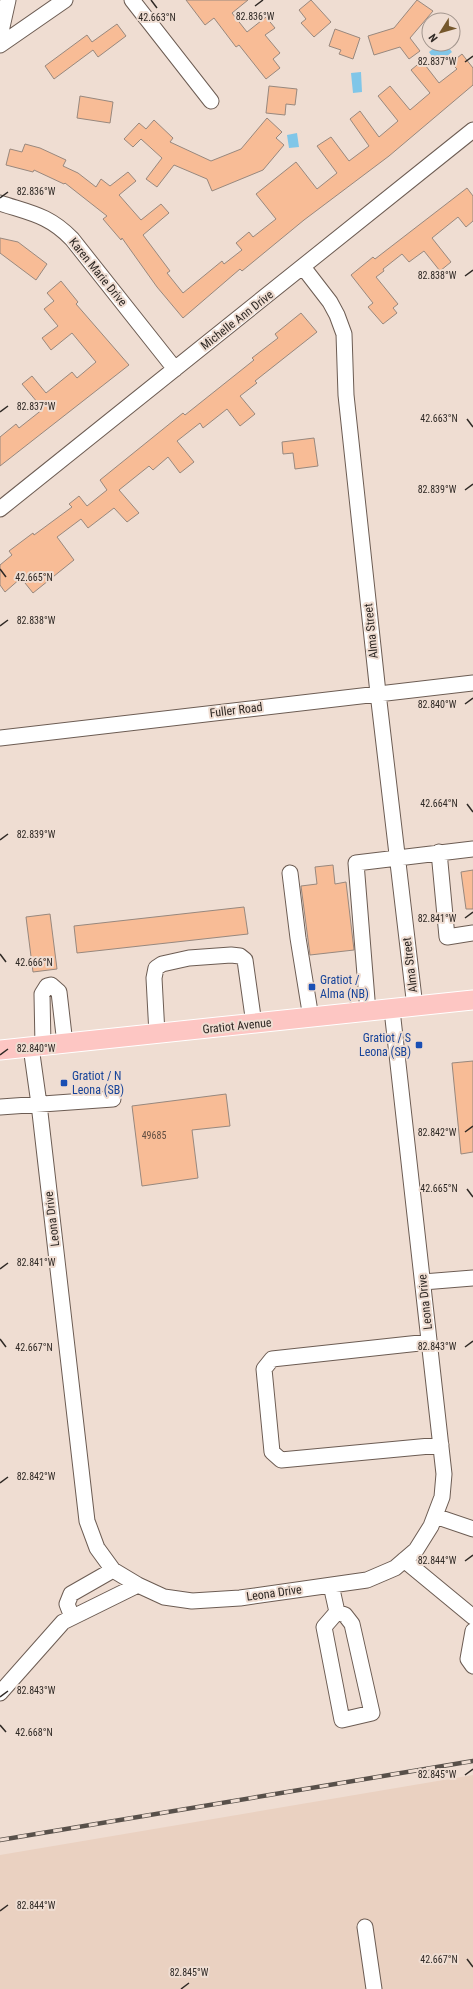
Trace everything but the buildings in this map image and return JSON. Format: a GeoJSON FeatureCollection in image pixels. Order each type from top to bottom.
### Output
{"type":"FeatureCollection","features":[{"type":"Feature","properties":{"kind":"main road","name":"Gratiot Avenue"},"geometry":{"type":"LineString","coordinates":[[0,1050],[392,1010],[473,1000]]}},
{"type":"Feature","properties":{"kind":"street"},"geometry":{"type":"LineString","coordinates":[[0,36],[8,0]]}},
{"type":"Feature","properties":{"kind":"street"},"geometry":{"type":"LineString","coordinates":[[0,45],[65,0]]}},
{"type":"Feature","properties":{"kind":"street"},"geometry":{"type":"LineString","coordinates":[[132,0],[211,101]]}},
{"type":"Feature","properties":{"kind":"street","name":"Michelle Ann Drive"},"geometry":{"type":"LineString","coordinates":[[0,509],[175,368],[303,268],[473,130]]}},
{"type":"Feature","properties":{"kind":"street","name":"Karen Marie Drive"},"geometry":{"type":"LineString","coordinates":[[0,203],[47,218],[59,226],[72,239],[175,368]]}},
{"type":"Feature","properties":{"kind":"street","name":"Alma Street"},"geometry":{"type":"LineString","coordinates":[[303,268],[330,302],[337,315],[344,334],[346,395],[378,694],[415,1007]]}},
{"type":"Feature","properties":{"kind":"street","name":"Fuller Road"},"geometry":{"type":"LineString","coordinates":[[0,738],[473,683]]}},
{"type":"Feature","properties":{"kind":"street"},"geometry":{"type":"LineString","coordinates":[[368,1012],[356,863],[473,849]]}},
{"type":"Feature","properties":{"kind":"street"},"geometry":{"type":"LineString","coordinates":[[439,852],[447,937],[473,933]]}},
{"type":"Feature","properties":{"kind":"street"},"geometry":{"type":"LineString","coordinates":[[290,873],[298,938],[311,1018]]}},
{"type":"Feature","properties":{"kind":"street"},"geometry":{"type":"LineString","coordinates":[[157,1034],[154,978],[156,968],[162,964],[189,958],[231,955],[240,956],[245,960],[254,1024]]}},
{"type":"Feature","properties":{"kind":"street","name":"Leona Drive"},"geometry":{"type":"LineString","coordinates":[[65,1044],[59,992],[51,986],[46,986],[42,994],[37,1046],[39,1104],[87,1521],[97,1548],[113,1570],[138,1585],[164,1597],[192,1601],[240,1598],[367,1580],[395,1568],[416,1550],[431,1526],[442,1497],[444,1474],[392,1010]]}},
{"type":"Feature","properties":{"kind":"street"},"geometry":{"type":"LineString","coordinates":[[0,1107],[113,1100]]}},
{"type":"Feature","properties":{"kind":"street"},"geometry":{"type":"LineString","coordinates":[[423,1282],[473,1278]]}},
{"type":"Feature","properties":{"kind":"street"},"geometry":{"type":"LineString","coordinates":[[429,1342],[272,1359],[264,1369],[272,1452],[281,1460],[441,1445]]}},
{"type":"Feature","properties":{"kind":"street"},"geometry":{"type":"LineString","coordinates":[[435,1516],[473,1530]]}},
{"type":"Feature","properties":{"kind":"street"},"geometry":{"type":"LineString","coordinates":[[404,1560],[473,1617]]}},
{"type":"Feature","properties":{"kind":"street"},"geometry":{"type":"LineString","coordinates":[[72,1617],[67,1604],[71,1594],[113,1570]]}},
{"type":"Feature","properties":{"kind":"street"},"geometry":{"type":"LineString","coordinates":[[0,1693],[63,1622],[138,1585]]}},
{"type":"Feature","properties":{"kind":"street"},"geometry":{"type":"LineString","coordinates":[[331,1585],[337,1612]]}},
{"type":"Feature","properties":{"kind":"street"},"geometry":{"type":"LineString","coordinates":[[337,1612],[345,1615],[352,1624],[372,1713],[342,1720],[324,1627],[337,1612]]}},
{"type":"Feature","properties":{"kind":"street"},"geometry":{"type":"LineString","coordinates":[[473,1631],[468,1658],[473,1666]]}},
{"type":"Feature","properties":{"kind":"street"},"geometry":{"type":"LineString","coordinates":[[365,1928],[374,1989]]}},
{"type":"Feature","properties":{"kind":"shaded area"},"geometry":{"type":"Polygon","coordinates":[[[473,1775],[473,1989],[0,1989],[0,1855],[473,1775]]]}},
{"type":"Feature","properties":{"kind":"water"},"geometry":{"type":"Polygon","coordinates":[[[429,52],[452,52],[437,64],[429,52]]]}},
{"type":"Feature","properties":{"kind":"water"},"geometry":{"type":"Polygon","coordinates":[[[361,72],[362,92],[353,93],[351,73],[361,72]]]}},
{"type":"Feature","properties":{"kind":"water"},"geometry":{"type":"Polygon","coordinates":[[[297,133],[299,147],[289,148],[287,135],[297,133]]]}},
{"type":"Feature","properties":{"kind":"railway"},"geometry":{"type":"LineString","coordinates":[[0,1840],[473,1761]]}},
{"type":"Feature","properties":{"kind":"place","name":"Gratiot / Alma (NB)"},"geometry":{"type":"Point","coordinates":[312,987]}},
{"type":"Feature","properties":{"kind":"place","name":"Gratiot / S Leona (SB)"},"geometry":{"type":"Point","coordinates":[419,1045]}},
{"type":"Feature","properties":{"kind":"place","name":"Gratiot / N Leona (SB)"},"geometry":{"type":"Point","coordinates":[64,1083]}}]}
